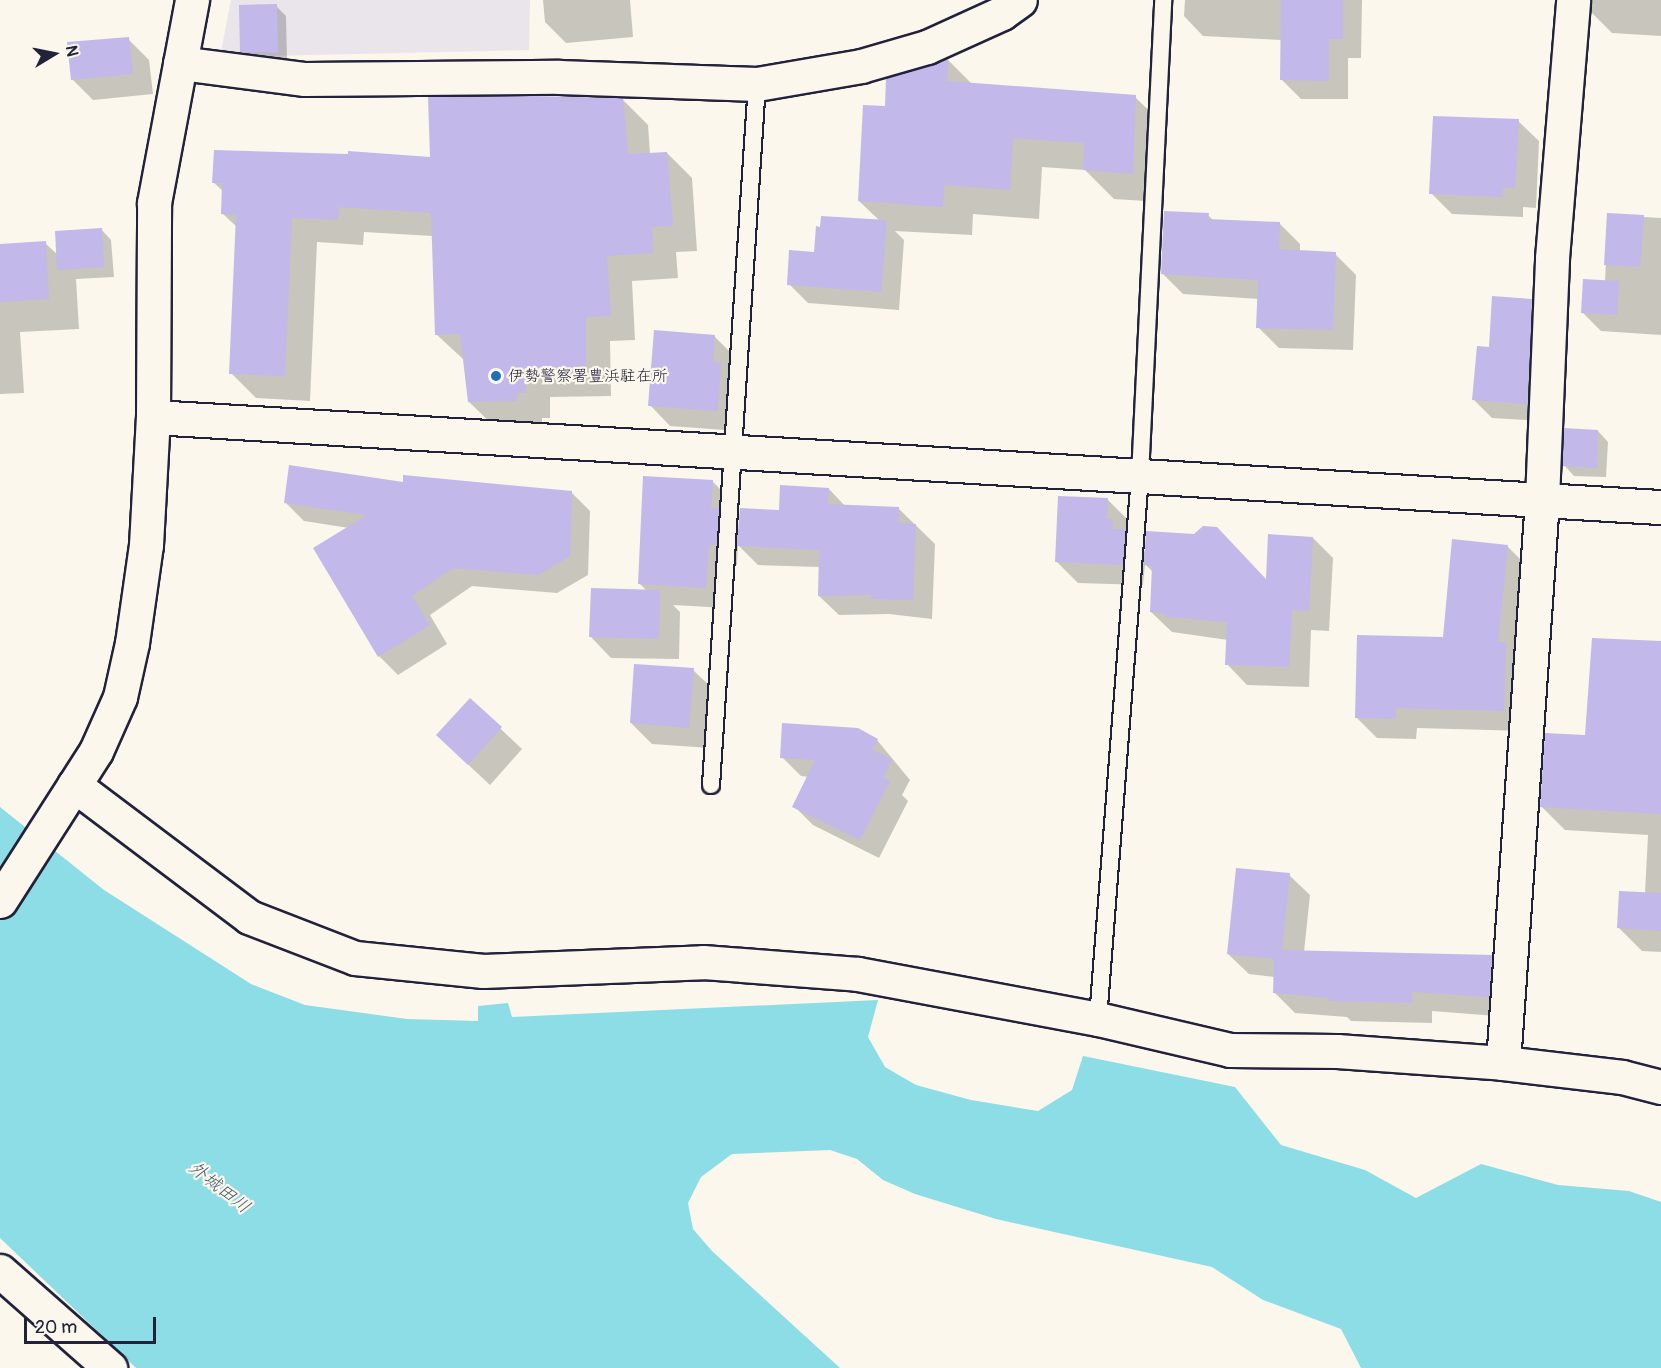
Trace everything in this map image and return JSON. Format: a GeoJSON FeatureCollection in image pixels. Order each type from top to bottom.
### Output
{"type":"FeatureCollection","features":[{"type":"Feature","properties":{"kind":"street"},"geometry":{"type":"LineString","coordinates":[[0,901],[96,751],[120,697],[132,643],[146,545],[153,417],[154,203],[192,0]]}},
{"type":"Feature","properties":{"kind":"street"},"geometry":{"type":"LineString","coordinates":[[180,63],[305,79],[559,77],[756,84],[861,66],[927,47],[1002,13],[1020,0]]}},
{"type":"Feature","properties":{"kind":"street"},"geometry":{"type":"LineString","coordinates":[[1503,1063],[1542,499],[1552,258],[1573,0]]}},
{"type":"Feature","properties":{"kind":"street"},"geometry":{"type":"LineString","coordinates":[[153,417],[1661,507]]}},
{"type":"Feature","properties":{"kind":"street"},"geometry":{"type":"LineString","coordinates":[[70,792],[249,917],[355,958],[483,971],[703,962],[858,974],[1098,1019],[1230,1050],[1337,1051],[1503,1063],[1622,1077],[1661,1087]]}},
{"type":"Feature","properties":{"kind":"street"},"geometry":{"type":"LineString","coordinates":[[0,1271],[110,1368]]}},
{"type":"Feature","properties":{"kind":"lane"},"geometry":{"type":"LineString","coordinates":[[1098,1019],[1140,476],[1163,0]]}},
{"type":"Feature","properties":{"kind":"lane"},"geometry":{"type":"LineString","coordinates":[[711,784],[756,84]]}},
{"type":"Feature","properties":{"kind":"shaded area"},"geometry":{"type":"Polygon","coordinates":[[[231,0],[530,0],[529,50],[220,57],[231,0]]]}},
{"type":"Feature","properties":{"kind":"water","name":"外城田川"},"geometry":{"type":"Polygon","coordinates":[[[0,807],[104,890],[251,984],[305,1005],[407,1019],[478,1021],[478,1006],[508,1003],[512,1017],[878,1000],[868,1037],[885,1067],[916,1085],[971,1100],[1038,1111],[1072,1090],[1083,1056],[1235,1087],[1281,1145],[1365,1170],[1416,1198],[1481,1164],[1558,1185],[1629,1191],[1661,1202],[1661,1368],[1361,1368],[1341,1329],[1263,1300],[1212,1267],[996,1219],[915,1194],[883,1180],[857,1159],[830,1150],[732,1154],[701,1177],[688,1203],[693,1229],[712,1251],[840,1368],[136,1368],[0,1238],[0,807]]]}},
{"type":"Feature","properties":{"kind":"building"},"geometry":{"type":"Polygon","coordinates":[[[1281,0],[1343,0],[1343,39],[1329,39],[1329,81],[1280,80],[1281,0]]]}},
{"type":"Feature","properties":{"kind":"building"},"geometry":{"type":"Polygon","coordinates":[[[277,4],[278,53],[240,52],[239,5],[277,4]]]}},
{"type":"Feature","properties":{"kind":"building"},"geometry":{"type":"Polygon","coordinates":[[[129,37],[133,74],[71,80],[67,42],[129,37]]]}},
{"type":"Feature","properties":{"kind":"building"},"geometry":{"type":"Polygon","coordinates":[[[948,58],[947,81],[1136,95],[1133,174],[1083,170],[1084,143],[1013,138],[1010,190],[944,185],[943,207],[858,201],[863,105],[885,106],[886,78],[948,58]]]}},
{"type":"Feature","properties":{"kind":"building"},"geometry":{"type":"Polygon","coordinates":[[[428,97],[623,98],[628,154],[667,152],[673,226],[652,227],[653,253],[607,256],[611,316],[586,317],[586,372],[525,373],[526,393],[517,393],[517,401],[468,402],[460,334],[435,335],[431,213],[339,207],[338,220],[292,218],[285,376],[229,374],[236,215],[221,214],[222,183],[212,183],[214,150],[348,154],[348,151],[430,157],[428,97]]]}},
{"type":"Feature","properties":{"kind":"building"},"geometry":{"type":"Polygon","coordinates":[[[1433,116],[1519,119],[1515,188],[1503,187],[1503,197],[1429,194],[1433,116]]]}},
{"type":"Feature","properties":{"kind":"building"},"geometry":{"type":"Polygon","coordinates":[[[1164,211],[1209,213],[1208,219],[1280,222],[1279,249],[1336,252],[1333,330],[1256,328],[1258,280],[1161,274],[1164,211]]]}},
{"type":"Feature","properties":{"kind":"building"},"geometry":{"type":"Polygon","coordinates":[[[1607,213],[1644,215],[1640,267],[1604,265],[1607,213]]]}},
{"type":"Feature","properties":{"kind":"building"},"geometry":{"type":"Polygon","coordinates":[[[821,216],[887,220],[881,292],[787,285],[789,250],[814,252],[816,226],[820,227],[821,216]]]}},
{"type":"Feature","properties":{"kind":"building"},"geometry":{"type":"Polygon","coordinates":[[[102,228],[104,267],[57,270],[55,231],[102,228]]]}},
{"type":"Feature","properties":{"kind":"building"},"geometry":{"type":"Polygon","coordinates":[[[46,241],[49,299],[0,302],[0,244],[46,241]]]}},
{"type":"Feature","properties":{"kind":"building"},"geometry":{"type":"Polygon","coordinates":[[[1583,279],[1619,281],[1617,315],[1581,313],[1583,279]]]}},
{"type":"Feature","properties":{"kind":"building"},"geometry":{"type":"Polygon","coordinates":[[[1492,296],[1532,299],[1527,404],[1472,400],[1477,346],[1489,347],[1492,296]]]}},
{"type":"Feature","properties":{"kind":"building"},"geometry":{"type":"Polygon","coordinates":[[[654,330],[715,335],[713,362],[721,363],[718,411],[648,406],[654,330]]]}},
{"type":"Feature","properties":{"kind":"building"},"geometry":{"type":"Polygon","coordinates":[[[1564,428],[1598,430],[1597,468],[1562,466],[1564,428]]]}},
{"type":"Feature","properties":{"kind":"building"},"geometry":{"type":"Polygon","coordinates":[[[289,465],[403,482],[403,475],[572,491],[570,556],[538,575],[453,568],[412,596],[430,625],[378,657],[313,548],[367,515],[284,503],[289,465]]]}},
{"type":"Feature","properties":{"kind":"building"},"geometry":{"type":"Polygon","coordinates":[[[643,476],[713,480],[711,508],[719,508],[716,545],[709,545],[706,588],[638,584],[643,476]]]}},
{"type":"Feature","properties":{"kind":"building"},"geometry":{"type":"Polygon","coordinates":[[[780,485],[829,488],[828,504],[899,507],[899,523],[916,524],[913,600],[871,599],[871,595],[818,596],[819,550],[737,546],[740,508],[779,510],[780,485]]]}},
{"type":"Feature","properties":{"kind":"building"},"geometry":{"type":"Polygon","coordinates":[[[1058,496],[1108,498],[1107,519],[1113,519],[1113,529],[1125,530],[1123,565],[1055,562],[1058,496]]]}},
{"type":"Feature","properties":{"kind":"building"},"geometry":{"type":"Polygon","coordinates":[[[1203,526],[1217,527],[1266,579],[1268,534],[1313,537],[1309,611],[1292,610],[1289,667],[1225,665],[1227,622],[1166,617],[1166,614],[1150,612],[1152,566],[1144,565],[1146,531],[1194,534],[1203,526]]]}},
{"type":"Feature","properties":{"kind":"building"},"geometry":{"type":"Polygon","coordinates":[[[1452,539],[1508,545],[1498,642],[1506,642],[1504,711],[1396,708],[1396,719],[1355,718],[1357,635],[1443,637],[1452,539]]]}},
{"type":"Feature","properties":{"kind":"building"},"geometry":{"type":"Polygon","coordinates":[[[591,588],[660,590],[659,639],[589,637],[591,588]]]}},
{"type":"Feature","properties":{"kind":"building"},"geometry":{"type":"Polygon","coordinates":[[[1592,638],[1661,641],[1661,814],[1540,807],[1545,733],[1585,735],[1592,638]]]}},
{"type":"Feature","properties":{"kind":"building"},"geometry":{"type":"Polygon","coordinates":[[[634,664],[694,668],[689,728],[630,723],[634,664]]]}},
{"type":"Feature","properties":{"kind":"building"},"geometry":{"type":"Polygon","coordinates":[[[470,698],[502,727],[468,765],[436,735],[470,698]]]}},
{"type":"Feature","properties":{"kind":"building"},"geometry":{"type":"Polygon","coordinates":[[[782,723],[858,728],[878,739],[872,750],[892,759],[883,778],[890,781],[860,840],[792,807],[815,760],[780,758],[782,723]]]}},
{"type":"Feature","properties":{"kind":"building"},"geometry":{"type":"Polygon","coordinates":[[[1236,868],[1290,873],[1282,950],[1492,955],[1489,997],[1412,992],[1412,1003],[1329,1001],[1329,998],[1273,993],[1274,959],[1227,954],[1236,868]]]}},
{"type":"Feature","properties":{"kind":"building"},"geometry":{"type":"Polygon","coordinates":[[[1619,891],[1661,893],[1661,931],[1617,928],[1619,891]]]}},
{"type":"Feature","properties":{"kind":"place","name":"伊勢警察署豊浜駐在所"},"geometry":{"type":"Point","coordinates":[496,376]}}]}
